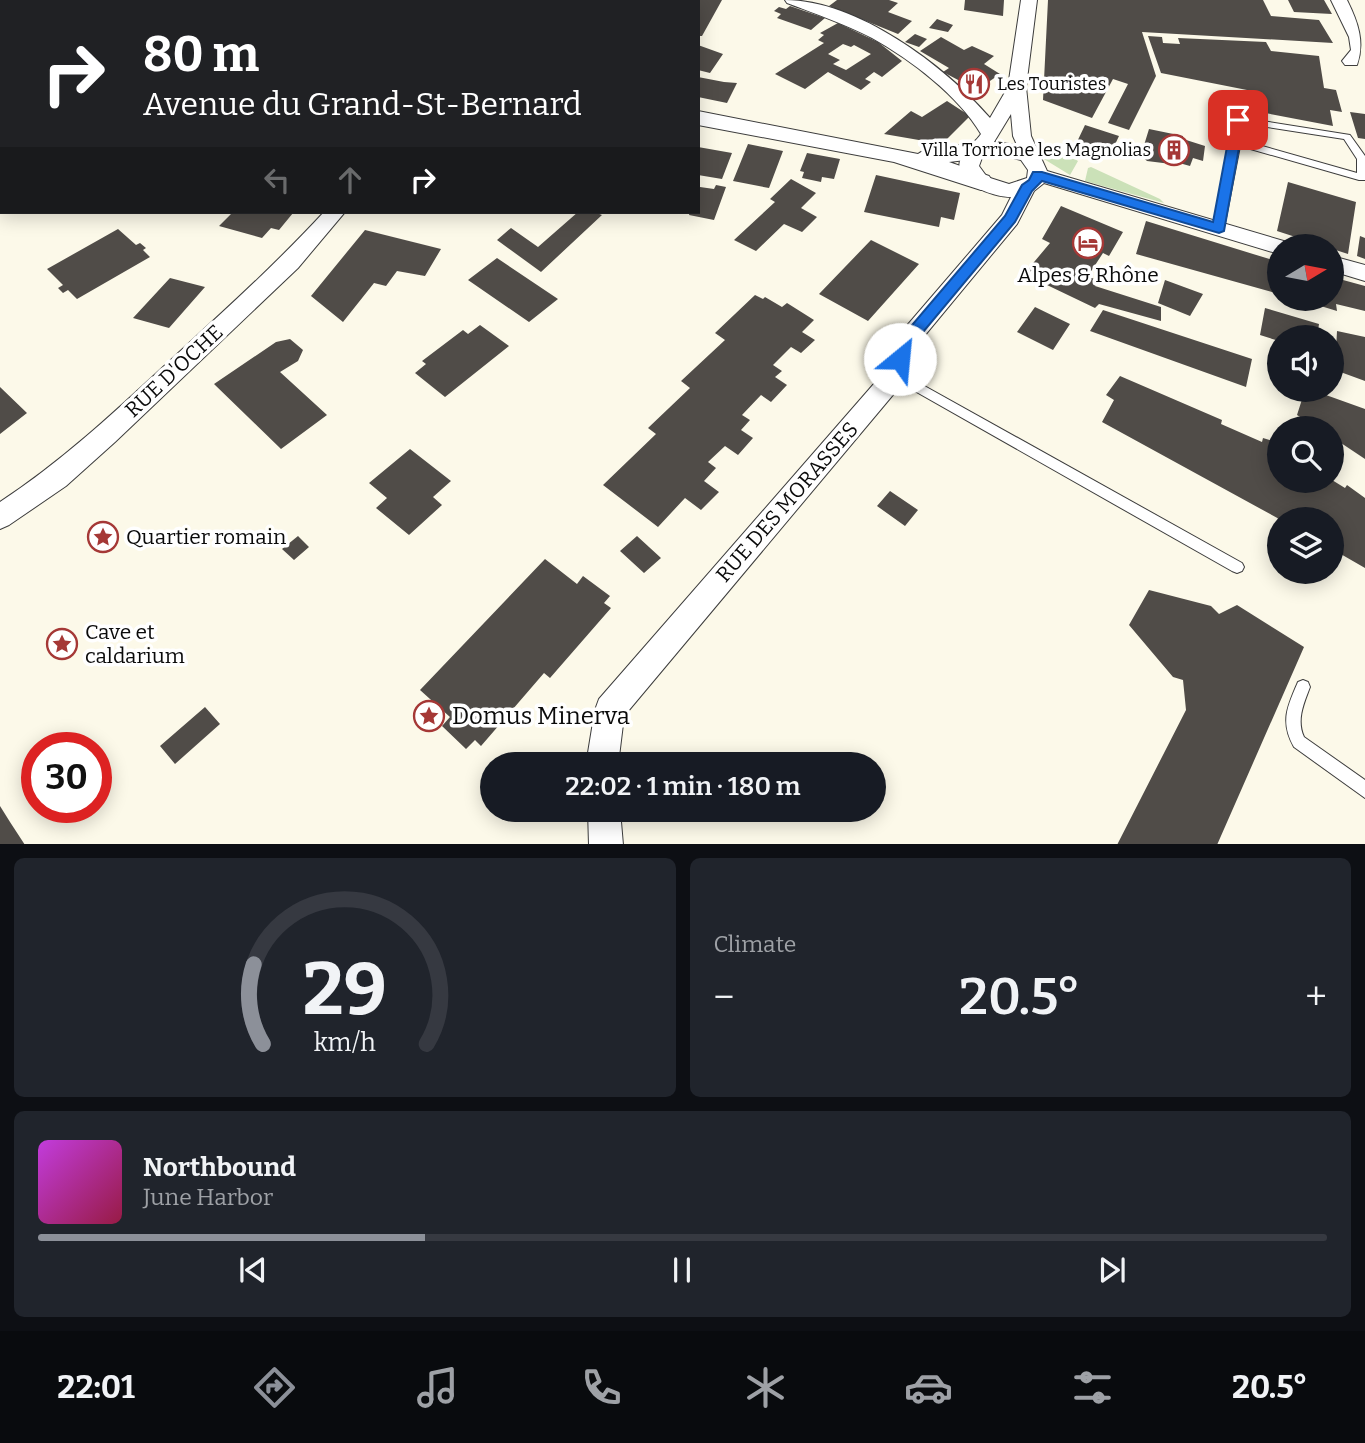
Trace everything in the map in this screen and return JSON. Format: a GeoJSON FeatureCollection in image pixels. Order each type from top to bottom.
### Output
{"type":"FeatureCollection","features":[{"type":"Feature","properties":{"kind":"street"},"geometry":{"type":"LineString","coordinates":[[793,0],[881,37],[963,99],[985,123],[981,146]]}},
{"type":"Feature","properties":{"kind":"street"},"geometry":{"type":"LineString","coordinates":[[1028,0],[1017,87],[1022,136],[1033,176]]}},
{"type":"Feature","properties":{"kind":"street"},"geometry":{"type":"LineString","coordinates":[[1339,0],[1357,37],[1359,50],[1351,61]]}},
{"type":"Feature","properties":{"kind":"street"},"geometry":{"type":"LineString","coordinates":[[988,244],[995,216],[985,184],[969,169],[969,160],[981,146],[1017,87]]}},
{"type":"Feature","properties":{"kind":"street"},"geometry":{"type":"LineString","coordinates":[[963,99],[1000,115],[1009,124],[1017,151],[1033,176],[1267,243]]}},
{"type":"Feature","properties":{"kind":"street"},"geometry":{"type":"LineString","coordinates":[[700,118],[896,155],[943,168],[1007,191],[1033,176]]}},
{"type":"Feature","properties":{"kind":"street"},"geometry":{"type":"LineString","coordinates":[[896,155],[954,156],[981,146],[1017,151]]}},
{"type":"Feature","properties":{"kind":"street","name":"RUE DES MORASSES"},"geometry":{"type":"LineString","coordinates":[[604,752],[610,710],[894,374],[906,342],[1017,209],[1033,176]]}},
{"type":"Feature","properties":{"kind":"street","name":"RUE D'OCHE"},"geometry":{"type":"LineString","coordinates":[[0,517],[57,478],[106,435],[290,263],[333,214]]}},
{"type":"Feature","properties":{"kind":"street"},"geometry":{"type":"LineString","coordinates":[[1344,267],[1365,273]]}},
{"type":"Feature","properties":{"kind":"street"},"geometry":{"type":"LineString","coordinates":[[605,822],[606,844]]}},
{"type":"Feature","properties":{"kind":"lane"},"geometry":{"type":"LineString","coordinates":[[1219,228],[1238,120],[1347,137],[1364,159],[1362,178],[1236,142]]}},
{"type":"Feature","properties":{"kind":"lane"},"geometry":{"type":"LineString","coordinates":[[894,374],[1237,567]]}},
{"type":"Feature","properties":{"kind":"lane"},"geometry":{"type":"LineString","coordinates":[[1303,687],[1291,724],[1298,742],[1365,790]]}},
{"type":"Feature","properties":{"kind":"green space"},"geometry":{"type":"Polygon","coordinates":[[[1031,142],[1049,144],[1078,161],[1070,175],[1039,156],[1031,142]]]}},
{"type":"Feature","properties":{"kind":"green space"},"geometry":{"type":"Polygon","coordinates":[[[1091,167],[1164,203],[1085,181],[1088,168],[1091,167]]]}},
{"type":"Feature","properties":{"kind":"building"},"geometry":{"type":"Polygon","coordinates":[[[700,0],[722,0],[702,36],[700,0]]]}},
{"type":"Feature","properties":{"kind":"building"},"geometry":{"type":"Polygon","coordinates":[[[837,0],[889,0],[898,3],[888,12],[912,21],[898,34],[829,6],[837,0]]]}},
{"type":"Feature","properties":{"kind":"building"},"geometry":{"type":"Polygon","coordinates":[[[965,0],[1004,0],[1003,16],[964,10],[965,0]]]}},
{"type":"Feature","properties":{"kind":"building"},"geometry":{"type":"Polygon","coordinates":[[[1048,0],[1263,0],[1271,16],[1319,20],[1333,43],[1142,32],[1156,76],[1129,130],[1108,123],[1128,84],[1113,79],[1092,118],[1043,100],[1048,0]]]}},
{"type":"Feature","properties":{"kind":"building"},"geometry":{"type":"Polygon","coordinates":[[[1288,0],[1324,0],[1332,14],[1294,12],[1288,0]]]}},
{"type":"Feature","properties":{"kind":"building"},"geometry":{"type":"Polygon","coordinates":[[[790,6],[825,18],[811,30],[777,18],[781,14],[774,11],[779,7],[786,9],[790,6]]]}},
{"type":"Feature","properties":{"kind":"building"},"geometry":{"type":"Polygon","coordinates":[[[937,19],[953,25],[948,32],[929,28],[937,19]]]}},
{"type":"Feature","properties":{"kind":"building"},"geometry":{"type":"Polygon","coordinates":[[[838,23],[878,42],[902,61],[882,77],[874,72],[865,79],[871,82],[861,90],[828,72],[805,89],[775,74],[824,43],[818,40],[824,35],[820,33],[838,23]],[[843,44],[828,54],[840,60],[833,64],[846,70],[871,54],[854,45],[851,47],[843,44]]]}},
{"type":"Feature","properties":{"kind":"building"},"geometry":{"type":"Polygon","coordinates":[[[915,34],[927,39],[919,47],[905,42],[915,34]]]}},
{"type":"Feature","properties":{"kind":"building"},"geometry":{"type":"Polygon","coordinates":[[[1148,36],[1162,37],[1163,43],[1180,44],[1178,38],[1266,42],[1271,51],[1319,56],[1324,88],[1336,90],[1342,112],[1330,110],[1333,126],[1260,112],[1257,102],[1249,100],[1247,90],[1161,73],[1148,36]]]}},
{"type":"Feature","properties":{"kind":"building"},"geometry":{"type":"Polygon","coordinates":[[[941,37],[964,50],[972,46],[994,56],[984,64],[1000,74],[977,90],[943,72],[949,68],[920,51],[941,37]]]}},
{"type":"Feature","properties":{"kind":"building"},"geometry":{"type":"Polygon","coordinates":[[[700,46],[723,54],[710,73],[700,70],[700,46]]]}},
{"type":"Feature","properties":{"kind":"building"},"geometry":{"type":"Polygon","coordinates":[[[700,77],[737,83],[727,103],[700,97],[700,77]]]}},
{"type":"Feature","properties":{"kind":"building"},"geometry":{"type":"Polygon","coordinates":[[[947,101],[970,116],[942,144],[884,134],[911,111],[922,117],[947,101]]]}},
{"type":"Feature","properties":{"kind":"building"},"geometry":{"type":"Polygon","coordinates":[[[1350,112],[1365,114],[1365,139],[1358,138],[1350,112]]]}},
{"type":"Feature","properties":{"kind":"building"},"geometry":{"type":"Polygon","coordinates":[[[1085,125],[1119,136],[1110,155],[1076,144],[1085,125]]]}},
{"type":"Feature","properties":{"kind":"building","name":"Villa Torrione les Magnolias"},"geometry":{"type":"Polygon","coordinates":[[[1149,129],[1183,136],[1183,139],[1205,146],[1203,161],[1193,158],[1190,166],[1172,161],[1171,164],[1147,161],[1141,155],[1149,129]]]}},
{"type":"Feature","properties":{"kind":"building"},"geometry":{"type":"Polygon","coordinates":[[[748,144],[783,151],[769,188],[733,181],[748,144]]]}},
{"type":"Feature","properties":{"kind":"building"},"geometry":{"type":"Polygon","coordinates":[[[700,147],[732,153],[722,179],[700,175],[700,147]]]}},
{"type":"Feature","properties":{"kind":"building"},"geometry":{"type":"Polygon","coordinates":[[[807,153],[840,159],[834,179],[822,177],[821,182],[802,178],[804,172],[800,171],[807,153]]]}},
{"type":"Feature","properties":{"kind":"building"},"geometry":{"type":"Polygon","coordinates":[[[876,175],[960,193],[954,220],[941,217],[939,227],[864,212],[876,175]]]}},
{"type":"Feature","properties":{"kind":"building"},"geometry":{"type":"Polygon","coordinates":[[[791,179],[816,193],[801,208],[817,217],[802,232],[784,224],[756,251],[734,240],[775,202],[770,199],[791,179]]]}},
{"type":"Feature","properties":{"kind":"building"},"geometry":{"type":"Polygon","coordinates":[[[1288,182],[1356,202],[1348,254],[1344,253],[1344,234],[1286,234],[1277,231],[1288,182]]]}},
{"type":"Feature","properties":{"kind":"building"},"geometry":{"type":"Polygon","coordinates":[[[716,185],[726,187],[714,220],[689,215],[700,214],[700,187],[714,189],[716,185]]]}},
{"type":"Feature","properties":{"kind":"building"},"geometry":{"type":"Polygon","coordinates":[[[1061,206],[1123,232],[1109,256],[1103,253],[1088,276],[1098,281],[1095,286],[1161,307],[1161,321],[1099,304],[1095,308],[1024,274],[1050,243],[1042,239],[1061,206]]]}},
{"type":"Feature","properties":{"kind":"building"},"geometry":{"type":"Polygon","coordinates":[[[231,214],[292,214],[279,230],[271,228],[262,238],[219,226],[231,214]]]}},
{"type":"Feature","properties":{"kind":"building"},"geometry":{"type":"Polygon","coordinates":[[[576,214],[602,215],[541,272],[497,240],[511,228],[538,247],[576,214]]]}},
{"type":"Feature","properties":{"kind":"building"},"geometry":{"type":"Polygon","coordinates":[[[1146,221],[1267,258],[1267,291],[1136,254],[1146,221]]]}},
{"type":"Feature","properties":{"kind":"building"},"geometry":{"type":"Polygon","coordinates":[[[118,229],[136,245],[140,243],[146,248],[143,250],[150,257],[77,299],[68,290],[63,293],[58,288],[63,285],[47,269],[118,229]]]}},
{"type":"Feature","properties":{"kind":"building"},"geometry":{"type":"Polygon","coordinates":[[[365,230],[441,249],[425,276],[397,271],[386,286],[374,283],[343,322],[311,296],[365,230]]]}},
{"type":"Feature","properties":{"kind":"building"},"geometry":{"type":"Polygon","coordinates":[[[1360,236],[1365,238],[1365,259],[1357,256],[1360,236]]]}},
{"type":"Feature","properties":{"kind":"building"},"geometry":{"type":"Polygon","coordinates":[[[871,240],[919,264],[868,321],[819,294],[871,240]]]}},
{"type":"Feature","properties":{"kind":"building"},"geometry":{"type":"Polygon","coordinates":[[[497,258],[558,299],[529,322],[468,280],[497,258]]]}},
{"type":"Feature","properties":{"kind":"building"},"geometry":{"type":"Polygon","coordinates":[[[170,278],[205,287],[169,328],[133,318],[170,278]]]}},
{"type":"Feature","properties":{"kind":"building"},"geometry":{"type":"Polygon","coordinates":[[[1165,280],[1203,294],[1190,316],[1158,303],[1165,280]]]}},
{"type":"Feature","properties":{"kind":"building"},"geometry":{"type":"Polygon","coordinates":[[[1344,280],[1365,286],[1365,311],[1344,306],[1344,280]]]}},
{"type":"Feature","properties":{"kind":"building"},"geometry":{"type":"Polygon","coordinates":[[[755,295],[763,299],[765,297],[782,307],[787,303],[814,320],[802,332],[815,340],[801,353],[791,347],[773,365],[782,371],[775,377],[787,385],[771,402],[761,395],[742,415],[750,420],[741,430],[753,438],[738,455],[725,446],[708,462],[716,468],[704,481],[719,492],[701,510],[685,498],[658,527],[603,485],[656,434],[648,428],[690,388],[681,381],[725,340],[715,333],[755,295]]]}},
{"type":"Feature","properties":{"kind":"building"},"geometry":{"type":"Polygon","coordinates":[[[1035,307],[1070,324],[1053,350],[1017,332],[1035,307]]]}},
{"type":"Feature","properties":{"kind":"building"},"geometry":{"type":"Polygon","coordinates":[[[1265,308],[1267,312],[1278,312],[1319,324],[1267,325],[1267,337],[1260,335],[1265,308]]]}},
{"type":"Feature","properties":{"kind":"building"},"geometry":{"type":"Polygon","coordinates":[[[1103,310],[1252,359],[1246,387],[1090,331],[1103,310]]]}},
{"type":"Feature","properties":{"kind":"building"},"geometry":{"type":"Polygon","coordinates":[[[480,325],[509,346],[445,397],[415,373],[426,364],[422,361],[463,330],[468,334],[480,325]]]}},
{"type":"Feature","properties":{"kind":"building"},"geometry":{"type":"Polygon","coordinates":[[[1344,332],[1365,337],[1365,381],[1344,373],[1344,332]]]}},
{"type":"Feature","properties":{"kind":"building"},"geometry":{"type":"Polygon","coordinates":[[[290,339],[303,350],[298,361],[280,372],[327,415],[281,449],[214,384],[276,342],[290,339]]]}},
{"type":"Feature","properties":{"kind":"building"},"geometry":{"type":"Polygon","coordinates":[[[1120,376],[1222,420],[1221,424],[1262,442],[1263,438],[1267,439],[1267,493],[1344,493],[1347,485],[1365,498],[1365,568],[1344,556],[1344,507],[1267,507],[1267,512],[1102,422],[1114,400],[1106,395],[1120,376]]]}},
{"type":"Feature","properties":{"kind":"building"},"geometry":{"type":"Polygon","coordinates":[[[0,387],[27,413],[0,434],[0,387]]]}},
{"type":"Feature","properties":{"kind":"building"},"geometry":{"type":"Polygon","coordinates":[[[1344,401],[1365,409],[1365,459],[1344,445],[1344,416],[1297,415],[1301,402],[1344,401]]]}},
{"type":"Feature","properties":{"kind":"building"},"geometry":{"type":"Polygon","coordinates":[[[410,449],[451,481],[433,497],[442,505],[409,535],[376,508],[387,498],[369,483],[410,449]]]}},
{"type":"Feature","properties":{"kind":"building"},"geometry":{"type":"Polygon","coordinates":[[[890,491],[918,510],[905,526],[877,506],[890,491]]]}},
{"type":"Feature","properties":{"kind":"building"},"geometry":{"type":"Polygon","coordinates":[[[298,536],[309,547],[294,560],[282,549],[298,536]]]}},
{"type":"Feature","properties":{"kind":"building"},"geometry":{"type":"Polygon","coordinates":[[[637,536],[661,558],[644,573],[620,551],[637,536]]]}},
{"type":"Feature","properties":{"kind":"building"},"geometry":{"type":"Polygon","coordinates":[[[545,559],[577,584],[583,576],[610,596],[604,603],[611,608],[550,678],[544,673],[481,746],[475,740],[466,749],[442,726],[450,717],[420,690],[545,559]]]}},
{"type":"Feature","properties":{"kind":"building"},"geometry":{"type":"Polygon","coordinates":[[[1149,590],[1211,606],[1219,614],[1237,605],[1304,647],[1217,844],[1118,844],[1186,710],[1183,680],[1173,677],[1129,625],[1149,590]]]}},
{"type":"Feature","properties":{"kind":"building"},"geometry":{"type":"Polygon","coordinates":[[[205,707],[220,724],[175,764],[160,746],[205,707]]]}},
{"type":"Feature","properties":{"kind":"building"},"geometry":{"type":"Polygon","coordinates":[[[0,806],[24,844],[0,844],[0,806]]]}},
{"type":"Feature","properties":{"kind":"place","name":"Les Touristes"},"geometry":{"type":"Point","coordinates":[974,84]}},
{"type":"Feature","properties":{"kind":"place","name":"Villa Torrione les Magnolias"},"geometry":{"type":"Point","coordinates":[1174,150]}},
{"type":"Feature","properties":{"kind":"place","name":"Alpes & Rhône"},"geometry":{"type":"Point","coordinates":[1088,243]}},
{"type":"Feature","properties":{"kind":"place","name":"Quartier romain"},"geometry":{"type":"Point","coordinates":[103,537]}},
{"type":"Feature","properties":{"kind":"place","name":"Cave et caldarium"},"geometry":{"type":"Point","coordinates":[62,644]}},
{"type":"Feature","properties":{"kind":"place","name":"Domus Minerva"},"geometry":{"type":"Point","coordinates":[429,716]}},
{"type":"Feature","properties":{"kind":"route"},"geometry":{"type":"LineString","coordinates":[[900,359],[906,342],[1010,219],[1027,188],[1035,183],[1038,175],[1219,228],[1238,120]]}}]}
